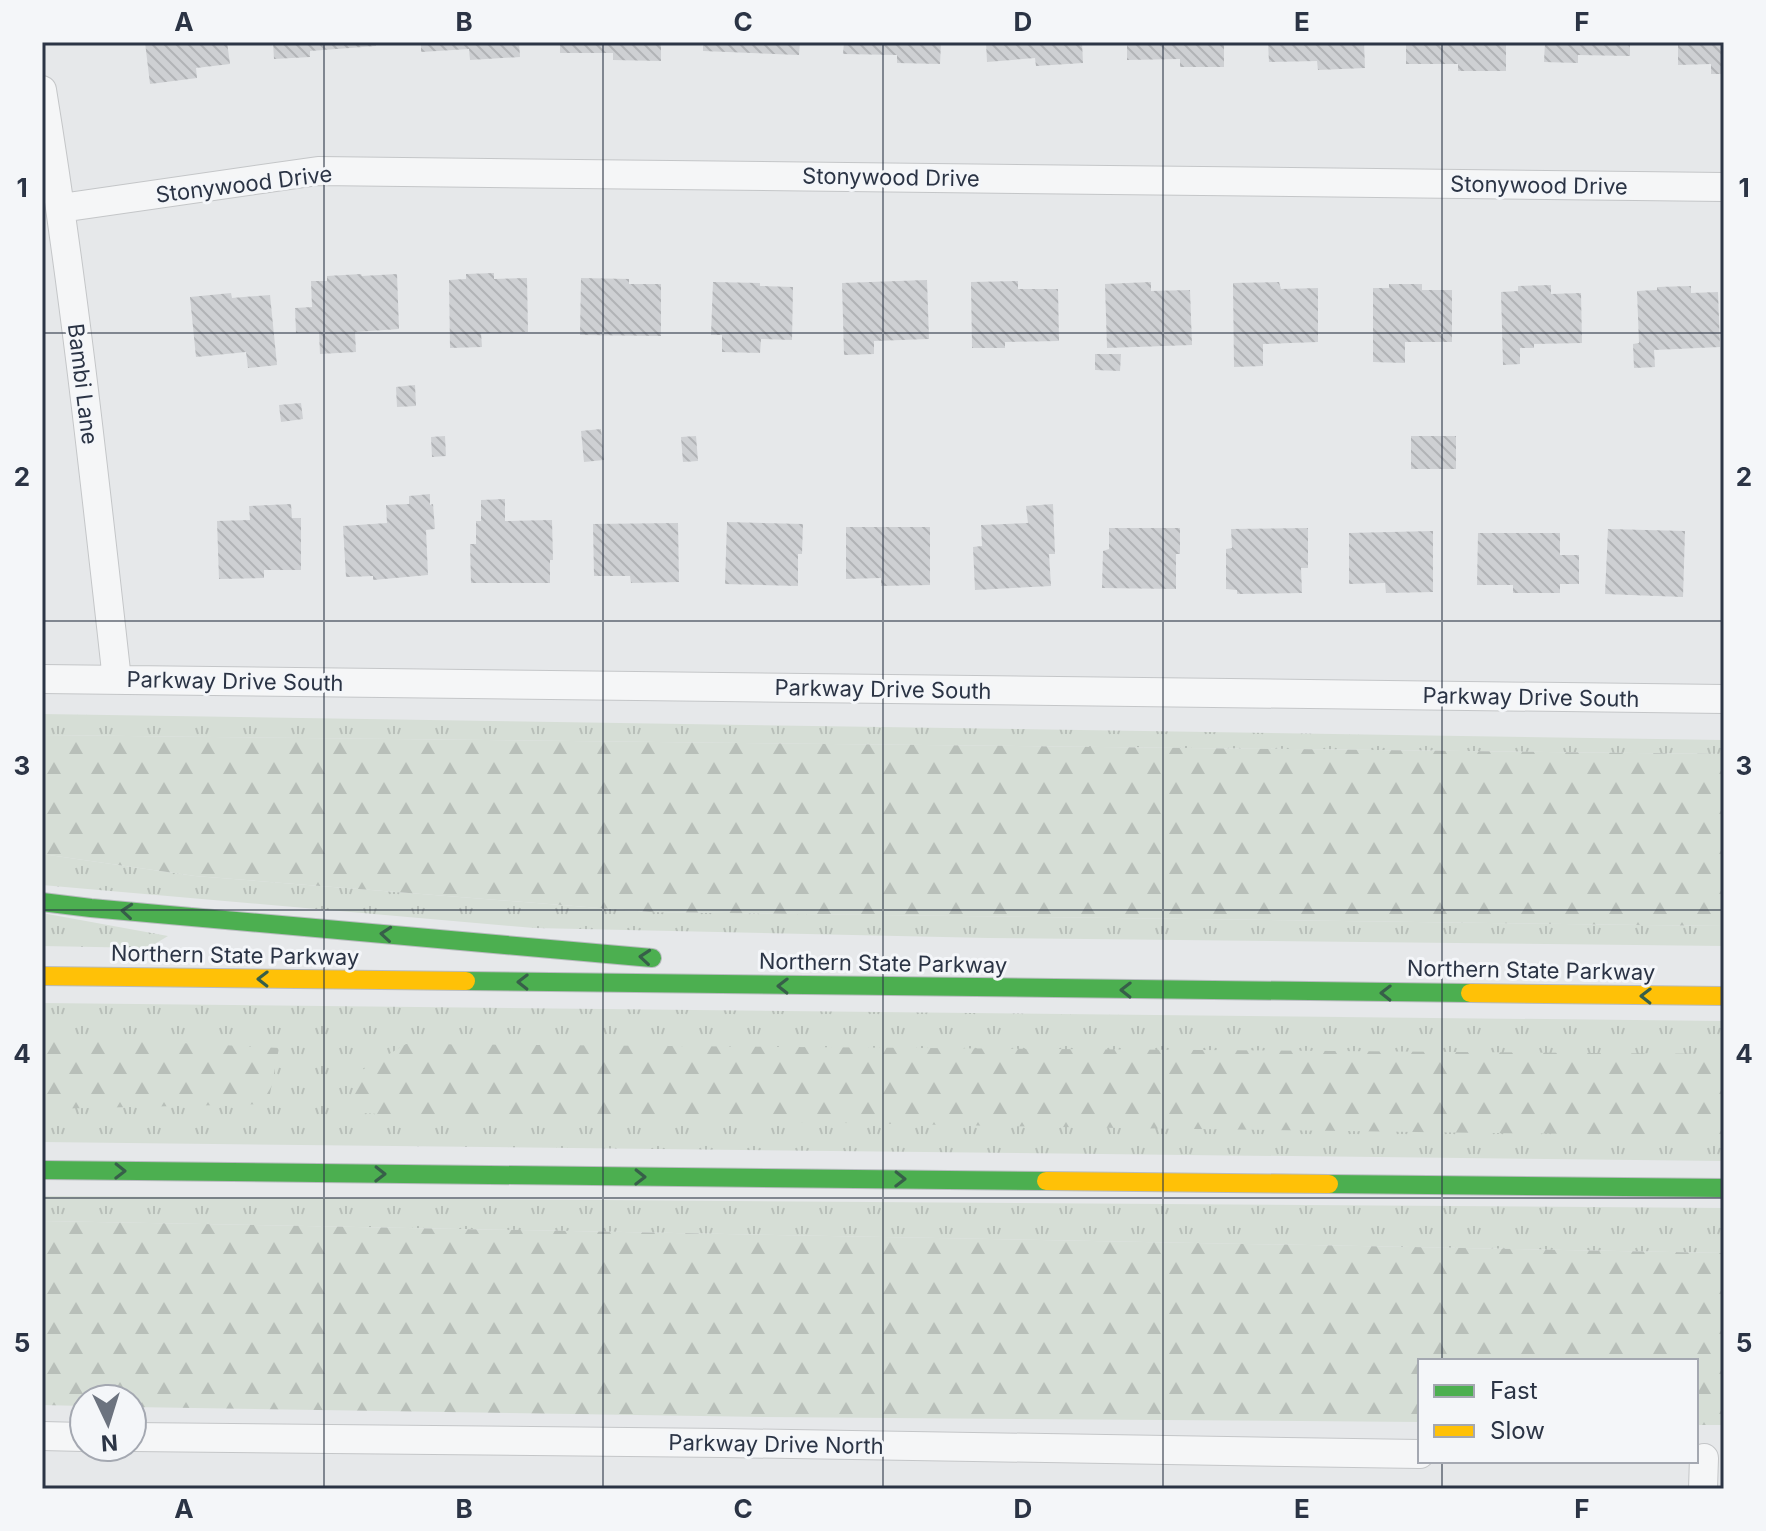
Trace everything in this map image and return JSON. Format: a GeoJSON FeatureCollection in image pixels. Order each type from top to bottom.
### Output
{"type":"FeatureCollection","features":[{"type":"Feature","properties":{"kind":"highway"},"geometry":{"type":"LineString","coordinates":[[42,902],[672,959]]}},
{"type":"Feature","properties":{"kind":"highway"},"geometry":{"type":"LineString","coordinates":[[750,966],[1001,989]]}},
{"type":"Feature","properties":{"kind":"highway","name":"Northern State Parkway"},"geometry":{"type":"LineString","coordinates":[[42,976],[1724,996]]}},
{"type":"Feature","properties":{"kind":"highway"},"geometry":{"type":"LineString","coordinates":[[42,1170],[1724,1188]]}},
{"type":"Feature","properties":{"kind":"street","name":"Bambi Lane"},"geometry":{"type":"LineString","coordinates":[[42,90],[61,208],[117,680]]}},
{"type":"Feature","properties":{"kind":"street","name":"Stonywood Drive"},"geometry":{"type":"LineString","coordinates":[[61,208],[318,171],[1724,187]]}},
{"type":"Feature","properties":{"kind":"street","name":"Parkway Drive South"},"geometry":{"type":"LineString","coordinates":[[42,679],[1724,699]]}},
{"type":"Feature","properties":{"kind":"street"},"geometry":{"type":"LineString","coordinates":[[42,1436],[68,1437]]}},
{"type":"Feature","properties":{"kind":"street","name":"Parkway Drive North"},"geometry":{"type":"LineString","coordinates":[[148,1437],[1418,1454]]}},
{"type":"Feature","properties":{"kind":"street"},"geometry":{"type":"LineString","coordinates":[[1703,1489],[1708,1459]]}},
{"type":"Feature","properties":{"kind":"green space"},"geometry":{"type":"Polygon","coordinates":[[[42,714],[1724,740],[1724,754],[42,735],[42,714]]]}},
{"type":"Feature","properties":{"kind":"green space"},"geometry":{"type":"Polygon","coordinates":[[[42,735],[1724,754],[1724,926],[650,912],[195,876],[42,854],[42,735]]]}},
{"type":"Feature","properties":{"kind":"green space"},"geometry":{"type":"Polygon","coordinates":[[[42,854],[195,876],[650,912],[1724,926],[1724,946],[988,938],[534,928],[42,885],[42,854]]]}},
{"type":"Feature","properties":{"kind":"green space"},"geometry":{"type":"Polygon","coordinates":[[[42,913],[168,936],[148,948],[42,946],[42,913]]]}},
{"type":"Feature","properties":{"kind":"green space"},"geometry":{"type":"Polygon","coordinates":[[[42,1003],[1724,1021],[1724,1161],[42,1142],[42,1003]]]}},
{"type":"Feature","properties":{"kind":"green space"},"geometry":{"type":"Polygon","coordinates":[[[42,1040],[279,1048],[268,1104],[42,1109],[42,1040]]]}},
{"type":"Feature","properties":{"kind":"green space"},"geometry":{"type":"Polygon","coordinates":[[[406,1044],[1724,1054],[1724,1136],[1120,1128],[348,1112],[357,1073],[406,1044]]]}},
{"type":"Feature","properties":{"kind":"green space"},"geometry":{"type":"Polygon","coordinates":[[[42,1196],[1724,1208],[1724,1253],[42,1221],[42,1196]]]}},
{"type":"Feature","properties":{"kind":"green space"},"geometry":{"type":"Polygon","coordinates":[[[42,1221],[1724,1253],[1724,1425],[1698,1425],[1698,1359],[1418,1359],[1418,1422],[764,1417],[148,1407],[148,1383],[68,1383],[68,1406],[42,1405],[42,1221]]]}},
{"type":"Feature","properties":{"kind":"building"},"geometry":{"type":"Polygon","coordinates":[[[145,42],[227,42],[230,64],[196,68],[197,78],[150,84],[145,42]]]}},
{"type":"Feature","properties":{"kind":"building"},"geometry":{"type":"Polygon","coordinates":[[[273,42],[376,42],[376,46],[310,51],[310,57],[274,59],[273,42]]]}},
{"type":"Feature","properties":{"kind":"building"},"geometry":{"type":"Polygon","coordinates":[[[421,42],[519,42],[520,57],[470,60],[469,49],[421,52],[421,42]]]}},
{"type":"Feature","properties":{"kind":"building"},"geometry":{"type":"Polygon","coordinates":[[[560,42],[661,42],[661,61],[613,60],[613,53],[560,53],[560,42]]]}},
{"type":"Feature","properties":{"kind":"building"},"geometry":{"type":"Polygon","coordinates":[[[703,42],[800,42],[799,55],[703,51],[703,42]]]}},
{"type":"Feature","properties":{"kind":"building"},"geometry":{"type":"Polygon","coordinates":[[[844,42],[941,42],[940,64],[897,63],[897,55],[843,54],[844,42]]]}},
{"type":"Feature","properties":{"kind":"building"},"geometry":{"type":"Polygon","coordinates":[[[986,42],[1082,42],[1083,63],[1036,66],[1035,58],[987,62],[986,42]]]}},
{"type":"Feature","properties":{"kind":"building"},"geometry":{"type":"Polygon","coordinates":[[[1127,42],[1224,42],[1224,67],[1180,67],[1180,59],[1127,60],[1127,42]]]}},
{"type":"Feature","properties":{"kind":"building"},"geometry":{"type":"Polygon","coordinates":[[[1268,42],[1364,42],[1365,68],[1318,70],[1317,61],[1269,62],[1268,42]]]}},
{"type":"Feature","properties":{"kind":"building"},"geometry":{"type":"Polygon","coordinates":[[[1406,42],[1506,42],[1506,71],[1458,71],[1458,64],[1406,64],[1406,42]]]}},
{"type":"Feature","properties":{"kind":"building"},"geometry":{"type":"Polygon","coordinates":[[[1545,42],[1630,42],[1630,56],[1578,55],[1578,63],[1544,62],[1545,42]]]}},
{"type":"Feature","properties":{"kind":"building"},"geometry":{"type":"Polygon","coordinates":[[[1678,42],[1724,42],[1724,74],[1711,74],[1711,64],[1678,65],[1678,42]]]}},
{"type":"Feature","properties":{"kind":"building"},"geometry":{"type":"Polygon","coordinates":[[[494,273],[494,279],[527,278],[528,332],[481,333],[482,347],[450,348],[449,280],[466,279],[466,274],[494,273]]]}},
{"type":"Feature","properties":{"kind":"building"},"geometry":{"type":"Polygon","coordinates":[[[397,274],[399,329],[355,332],[356,352],[320,354],[319,332],[296,333],[295,308],[312,307],[311,281],[327,281],[327,276],[397,274]]]}},
{"type":"Feature","properties":{"kind":"building"},"geometry":{"type":"Polygon","coordinates":[[[581,278],[629,279],[629,284],[661,284],[661,336],[580,335],[581,278]]]}},
{"type":"Feature","properties":{"kind":"building"},"geometry":{"type":"Polygon","coordinates":[[[927,280],[929,339],[874,341],[874,354],[844,355],[842,283],[927,280]]]}},
{"type":"Feature","properties":{"kind":"building"},"geometry":{"type":"Polygon","coordinates":[[[1018,281],[1018,289],[1058,289],[1059,341],[1005,342],[1005,348],[972,348],[971,282],[1018,281]]]}},
{"type":"Feature","properties":{"kind":"building"},"geometry":{"type":"Polygon","coordinates":[[[713,282],[793,287],[792,340],[761,339],[760,353],[722,352],[722,335],[711,335],[713,282]]]}},
{"type":"Feature","properties":{"kind":"building"},"geometry":{"type":"Polygon","coordinates":[[[1151,282],[1151,291],[1190,290],[1192,345],[1107,348],[1105,284],[1151,282]]]}},
{"type":"Feature","properties":{"kind":"building"},"geometry":{"type":"Polygon","coordinates":[[[1279,282],[1281,289],[1318,288],[1318,342],[1263,344],[1263,366],[1234,367],[1233,283],[1279,282]]]}},
{"type":"Feature","properties":{"kind":"building"},"geometry":{"type":"Polygon","coordinates":[[[1389,284],[1422,284],[1422,290],[1452,290],[1452,342],[1405,342],[1405,363],[1373,362],[1373,288],[1389,288],[1389,284]]]}},
{"type":"Feature","properties":{"kind":"building"},"geometry":{"type":"Polygon","coordinates":[[[1551,285],[1551,294],[1581,293],[1582,343],[1534,344],[1534,348],[1520,348],[1520,364],[1503,365],[1501,292],[1518,291],[1518,286],[1551,285]]]}},
{"type":"Feature","properties":{"kind":"building"},"geometry":{"type":"Polygon","coordinates":[[[1691,286],[1691,293],[1718,292],[1720,347],[1654,350],[1655,367],[1634,368],[1633,344],[1639,343],[1637,291],[1691,286]]]}},
{"type":"Feature","properties":{"kind":"building"},"geometry":{"type":"Polygon","coordinates":[[[231,293],[232,298],[270,295],[277,365],[248,368],[246,352],[196,357],[190,297],[231,293]]]}},
{"type":"Feature","properties":{"kind":"building"},"geometry":{"type":"Polygon","coordinates":[[[1095,354],[1121,354],[1120,371],[1095,370],[1095,354]]]}},
{"type":"Feature","properties":{"kind":"building"},"geometry":{"type":"Polygon","coordinates":[[[415,385],[416,406],[397,407],[396,387],[415,385]]]}},
{"type":"Feature","properties":{"kind":"building"},"geometry":{"type":"Polygon","coordinates":[[[301,403],[303,419],[281,422],[279,405],[301,403]]]}},
{"type":"Feature","properties":{"kind":"building"},"geometry":{"type":"Polygon","coordinates":[[[601,429],[604,460],[584,462],[581,431],[601,429]]]}},
{"type":"Feature","properties":{"kind":"building"},"geometry":{"type":"Polygon","coordinates":[[[445,436],[446,456],[432,457],[431,437],[445,436]]]}},
{"type":"Feature","properties":{"kind":"building"},"geometry":{"type":"Polygon","coordinates":[[[696,436],[698,461],[683,462],[681,437],[696,436]]]}},
{"type":"Feature","properties":{"kind":"building"},"geometry":{"type":"Polygon","coordinates":[[[1411,436],[1456,436],[1456,469],[1411,469],[1411,436]]]}},
{"type":"Feature","properties":{"kind":"building"},"geometry":{"type":"Polygon","coordinates":[[[430,494],[435,529],[426,530],[428,575],[373,580],[373,576],[346,577],[343,526],[387,523],[386,505],[409,504],[409,496],[430,494]]]}},
{"type":"Feature","properties":{"kind":"building"},"geometry":{"type":"Polygon","coordinates":[[[505,499],[505,521],[552,520],[550,583],[471,583],[470,544],[476,544],[476,521],[481,521],[481,500],[505,499]]]}},
{"type":"Feature","properties":{"kind":"building"},"geometry":{"type":"Polygon","coordinates":[[[291,504],[292,518],[301,518],[301,570],[264,570],[264,578],[219,579],[217,521],[250,520],[249,506],[291,504]]]}},
{"type":"Feature","properties":{"kind":"building"},"geometry":{"type":"Polygon","coordinates":[[[1053,504],[1055,554],[1049,554],[1051,586],[975,590],[973,547],[982,546],[981,525],[1028,523],[1026,506],[1053,504]]]}},
{"type":"Feature","properties":{"kind":"building"},"geometry":{"type":"Polygon","coordinates":[[[727,522],[803,524],[802,554],[798,554],[798,586],[725,584],[727,522]]]}},
{"type":"Feature","properties":{"kind":"building"},"geometry":{"type":"Polygon","coordinates":[[[678,523],[679,582],[631,583],[630,576],[594,576],[593,524],[678,523]]]}},
{"type":"Feature","properties":{"kind":"building"},"geometry":{"type":"Polygon","coordinates":[[[846,527],[930,527],[930,585],[881,586],[881,578],[846,579],[846,527]]]}},
{"type":"Feature","properties":{"kind":"building"},"geometry":{"type":"Polygon","coordinates":[[[1109,528],[1180,528],[1176,589],[1102,588],[1103,551],[1109,549],[1109,528]]]}},
{"type":"Feature","properties":{"kind":"building"},"geometry":{"type":"Polygon","coordinates":[[[1308,528],[1308,568],[1301,568],[1302,593],[1237,594],[1237,590],[1226,589],[1226,549],[1232,548],[1231,529],[1308,528]]]}},
{"type":"Feature","properties":{"kind":"building"},"geometry":{"type":"Polygon","coordinates":[[[1608,529],[1685,531],[1683,597],[1605,594],[1608,529]]]}},
{"type":"Feature","properties":{"kind":"building"},"geometry":{"type":"Polygon","coordinates":[[[1433,531],[1433,592],[1386,593],[1385,583],[1349,584],[1349,533],[1433,531]]]}},
{"type":"Feature","properties":{"kind":"building"},"geometry":{"type":"Polygon","coordinates":[[[1478,533],[1560,533],[1560,555],[1579,555],[1579,584],[1560,584],[1560,593],[1513,593],[1513,585],[1477,585],[1478,533]]]}},
{"type":"Feature","properties":{"kind":"traffic: fast"},"geometry":{"type":"LineString","coordinates":[[42,902],[652,958]]}},
{"type":"Feature","properties":{"kind":"traffic: fast"},"geometry":{"type":"LineString","coordinates":[[466,981],[1470,993]]}},
{"type":"Feature","properties":{"kind":"traffic: fast"},"geometry":{"type":"LineString","coordinates":[[42,1170],[1046,1181]]}},
{"type":"Feature","properties":{"kind":"traffic: fast"},"geometry":{"type":"LineString","coordinates":[[1329,1184],[1724,1188]]}},
{"type":"Feature","properties":{"kind":"traffic: slow"},"geometry":{"type":"LineString","coordinates":[[42,976],[466,981]]}},
{"type":"Feature","properties":{"kind":"traffic: slow"},"geometry":{"type":"LineString","coordinates":[[1470,993],[1724,996]]}},
{"type":"Feature","properties":{"kind":"traffic: slow"},"geometry":{"type":"LineString","coordinates":[[1046,1181],[1329,1184]]}}]}
